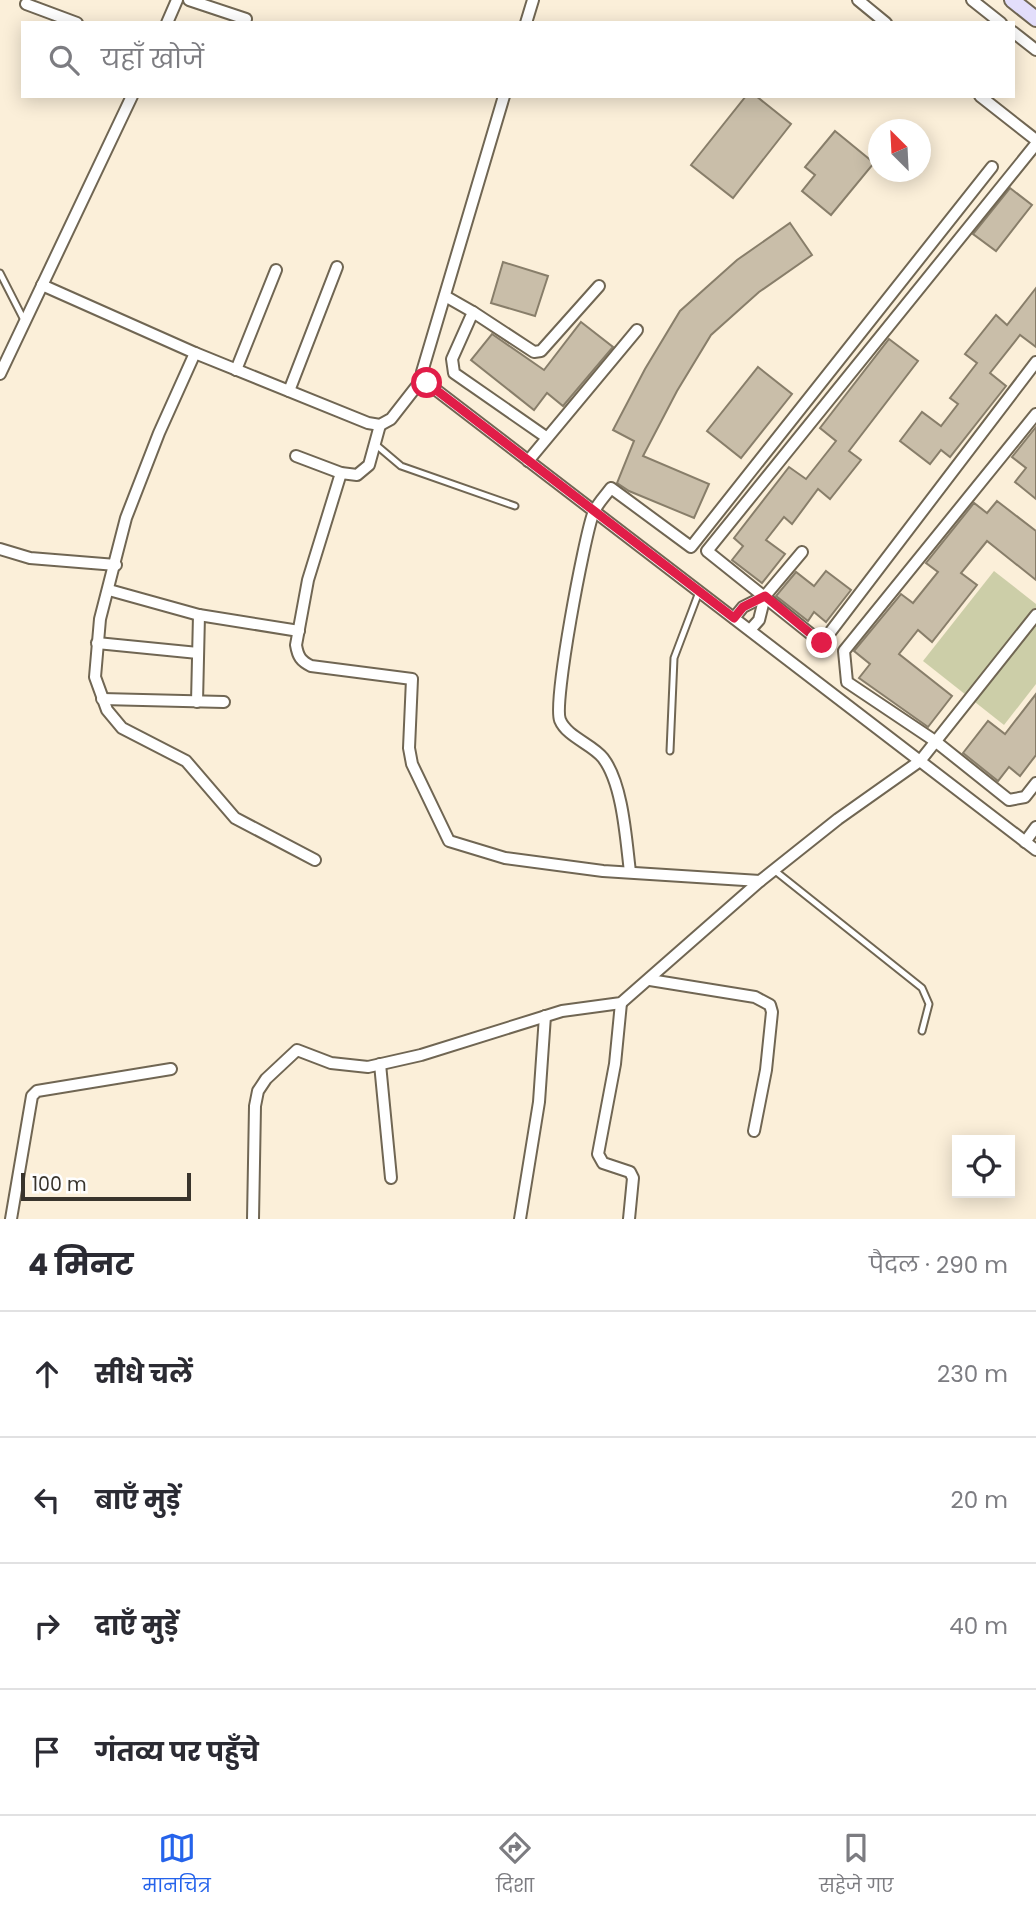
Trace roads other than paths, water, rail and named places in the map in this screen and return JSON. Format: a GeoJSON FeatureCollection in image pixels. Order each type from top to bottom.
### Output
{"type":"FeatureCollection","features":[{"type":"Feature","properties":{"kind":"main road"},"geometry":{"type":"LineString","coordinates":[[1012,0],[1036,19]]}},
{"type":"Feature","properties":{"kind":"street"},"geometry":{"type":"LineString","coordinates":[[168,21],[177,0]]}},
{"type":"Feature","properties":{"kind":"street"},"geometry":{"type":"LineString","coordinates":[[189,0],[246,19]]}},
{"type":"Feature","properties":{"kind":"street"},"geometry":{"type":"LineString","coordinates":[[527,21],[533,0]]}},
{"type":"Feature","properties":{"kind":"street"},"geometry":{"type":"LineString","coordinates":[[858,0],[884,21]]}},
{"type":"Feature","properties":{"kind":"street"},"geometry":{"type":"LineString","coordinates":[[972,0],[998,21]]}},
{"type":"Feature","properties":{"kind":"street"},"geometry":{"type":"LineString","coordinates":[[26,4],[68,21]]}},
{"type":"Feature","properties":{"kind":"street"},"geometry":{"type":"LineString","coordinates":[[1015,34],[1036,50]]}},
{"type":"Feature","properties":{"kind":"street"},"geometry":{"type":"LineString","coordinates":[[0,374],[131,98]]}},
{"type":"Feature","properties":{"kind":"street"},"geometry":{"type":"LineString","coordinates":[[503,98],[422,372],[423,377],[593,512],[1036,850]]}},
{"type":"Feature","properties":{"kind":"street"},"geometry":{"type":"LineString","coordinates":[[982,98],[1036,142],[707,551],[822,643],[1036,362]]}},
{"type":"Feature","properties":{"kind":"street"},"geometry":{"type":"LineString","coordinates":[[630,872],[622,814],[611,773],[595,750],[566,729],[558,713],[572,610],[593,512],[611,488],[691,547],[992,167]]}},
{"type":"Feature","properties":{"kind":"street"},"geometry":{"type":"LineString","coordinates":[[289,391],[337,267]]}},
{"type":"Feature","properties":{"kind":"street"},"geometry":{"type":"LineString","coordinates":[[236,370],[276,270]]}},
{"type":"Feature","properties":{"kind":"street"},"geometry":{"type":"LineString","coordinates":[[42,285],[195,353],[368,423],[380,425],[391,419],[423,377]]}},
{"type":"Feature","properties":{"kind":"street"},"geometry":{"type":"LineString","coordinates":[[445,296],[534,352],[541,351],[599,286]]}},
{"type":"Feature","properties":{"kind":"street"},"geometry":{"type":"LineString","coordinates":[[474,312],[452,359],[454,373],[546,437]]}},
{"type":"Feature","properties":{"kind":"street"},"geometry":{"type":"LineString","coordinates":[[528,461],[637,331]]}},
{"type":"Feature","properties":{"kind":"street"},"geometry":{"type":"LineString","coordinates":[[195,353],[159,433],[126,518],[97,643],[95,677],[102,699],[122,728],[192,767],[234,818],[315,860]]}},
{"type":"Feature","properties":{"kind":"street"},"geometry":{"type":"LineString","coordinates":[[1036,414],[845,651],[847,682],[936,741],[1009,800],[1025,797],[1036,783]]}},
{"type":"Feature","properties":{"kind":"street"},"geometry":{"type":"LineString","coordinates":[[296,456],[341,473],[357,475],[364,472],[380,425]]}},
{"type":"Feature","properties":{"kind":"street"},"geometry":{"type":"LineString","coordinates":[[341,473],[308,580],[296,645],[302,662],[327,669],[412,679],[409,748],[412,764],[449,841],[505,858],[630,872],[760,881]]}},
{"type":"Feature","properties":{"kind":"street"},"geometry":{"type":"LineString","coordinates":[[0,549],[30,558],[116,565]]}},
{"type":"Feature","properties":{"kind":"street"},"geometry":{"type":"LineString","coordinates":[[734,618],[743,607],[765,596],[802,552]]}},
{"type":"Feature","properties":{"kind":"street"},"geometry":{"type":"LineString","coordinates":[[109,590],[199,615],[299,631]]}},
{"type":"Feature","properties":{"kind":"street"},"geometry":{"type":"LineString","coordinates":[[750,630],[759,621],[765,596]]}},
{"type":"Feature","properties":{"kind":"street"},"geometry":{"type":"LineString","coordinates":[[197,702],[199,615]]}},
{"type":"Feature","properties":{"kind":"street"},"geometry":{"type":"LineString","coordinates":[[254,1219],[255,1106],[258,1091],[266,1079],[297,1049],[349,1067],[380,1064],[421,1055],[562,1011],[621,1003],[760,881],[838,818],[920,761],[1036,615]]}},
{"type":"Feature","properties":{"kind":"street"},"geometry":{"type":"LineString","coordinates":[[97,643],[198,653]]}},
{"type":"Feature","properties":{"kind":"street"},"geometry":{"type":"LineString","coordinates":[[102,699],[224,702]]}},
{"type":"Feature","properties":{"kind":"street"},"geometry":{"type":"LineString","coordinates":[[1025,842],[1036,827]]}},
{"type":"Feature","properties":{"kind":"street"},"geometry":{"type":"LineString","coordinates":[[650,980],[755,997],[770,1005],[766,1070],[754,1131]]}},
{"type":"Feature","properties":{"kind":"street"},"geometry":{"type":"LineString","coordinates":[[621,1003],[615,1064],[598,1154],[603,1163],[630,1172],[633,1178],[629,1219]]}},
{"type":"Feature","properties":{"kind":"street"},"geometry":{"type":"LineString","coordinates":[[520,1219],[539,1102],[545,1016]]}},
{"type":"Feature","properties":{"kind":"street"},"geometry":{"type":"LineString","coordinates":[[380,1064],[391,1178]]}},
{"type":"Feature","properties":{"kind":"street"},"geometry":{"type":"LineString","coordinates":[[11,1219],[32,1096],[37,1091],[171,1069]]}},
{"type":"Feature","properties":{"kind":"lane"},"geometry":{"type":"LineString","coordinates":[[0,273],[24,320]]}},
{"type":"Feature","properties":{"kind":"lane"},"geometry":{"type":"LineString","coordinates":[[375,444],[401,466],[515,506]]}},
{"type":"Feature","properties":{"kind":"lane"},"geometry":{"type":"LineString","coordinates":[[670,751],[674,658],[699,592]]}},
{"type":"Feature","properties":{"kind":"lane"},"geometry":{"type":"LineString","coordinates":[[774,870],[922,988],[929,1004],[922,1031]]}}]}
